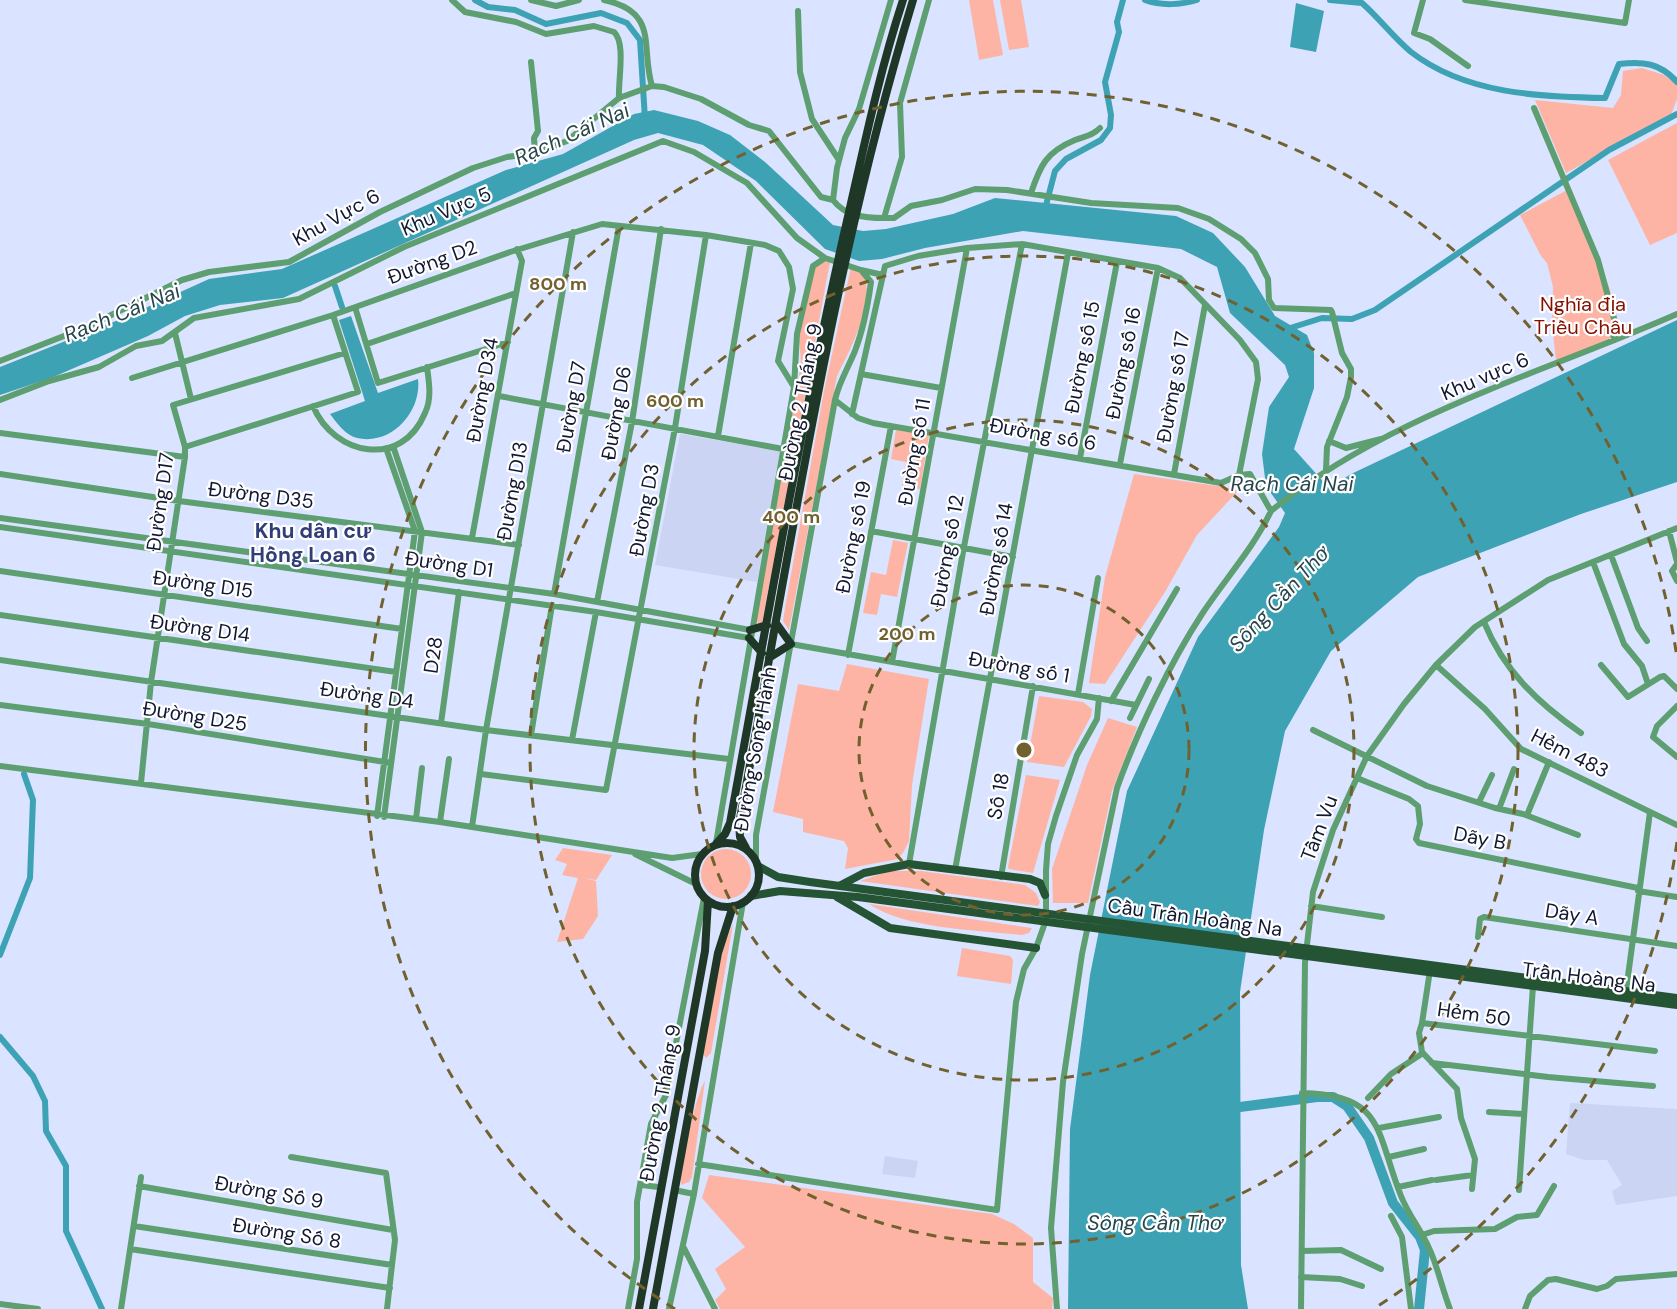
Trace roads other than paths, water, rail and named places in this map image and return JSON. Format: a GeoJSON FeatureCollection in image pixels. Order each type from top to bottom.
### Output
{"type":"FeatureCollection","features":[{"type":"Feature","properties":{"kind":"highway","name":"Đường 2 Tháng 9"},"geometry":{"type":"LineString","coordinates":[[746,848],[740,837],[739,824],[771,624],[830,315],[903,0]]}},
{"type":"Feature","properties":{"kind":"highway","name":"Đường 2 Tháng 9"},"geometry":{"type":"LineString","coordinates":[[862,176],[913,0]]}},
{"type":"Feature","properties":{"kind":"highway"},"geometry":{"type":"LineString","coordinates":[[771,624],[791,644],[766,656],[750,634],[771,624]]}},
{"type":"Feature","properties":{"kind":"highway","name":"Đường 2 Tháng 9"},"geometry":{"type":"LineString","coordinates":[[716,844],[725,834],[730,823],[766,656]]}},
{"type":"Feature","properties":{"kind":"highway"},"geometry":{"type":"LineString","coordinates":[[731,843],[746,848],[757,863],[758,882],[751,896],[733,906],[723,907],[706,900],[696,884],[695,868],[702,854],[716,844],[731,843]]}},
{"type":"Feature","properties":{"kind":"highway","name":"Đường 2 Tháng 9"},"geometry":{"type":"LineString","coordinates":[[639,1309],[705,951],[706,900]]}},
{"type":"Feature","properties":{"kind":"highway","name":"Đường 2 Tháng 9"},"geometry":{"type":"LineString","coordinates":[[653,1309],[718,953],[733,906]]}},
{"type":"Feature","properties":{"kind":"main road"},"geometry":{"type":"LineString","coordinates":[[757,863],[784,879],[839,886],[864,873],[909,864],[1030,879],[1040,884],[1045,895]]}},
{"type":"Feature","properties":{"kind":"main road","name":"Cầu Trần Hoàng Na"},"geometry":{"type":"LineString","coordinates":[[839,886],[1502,979]]}},
{"type":"Feature","properties":{"kind":"main road"},"geometry":{"type":"LineString","coordinates":[[751,896],[780,891],[835,896],[890,928],[1036,948]]}},
{"type":"Feature","properties":{"kind":"main road","name":"Cầu Trần Hoàng Na"},"geometry":{"type":"LineString","coordinates":[[835,896],[1502,979]]}},
{"type":"Feature","properties":{"kind":"main road"},"geometry":{"type":"LineString","coordinates":[[1305,962],[1496,986],[1502,979],[1499,970],[1307,947]]}},
{"type":"Feature","properties":{"kind":"main road","name":"Trần Hoàng Na"},"geometry":{"type":"LineString","coordinates":[[1502,979],[1533,986],[1677,998]]}},
{"type":"Feature","properties":{"kind":"main road","name":"Trần Hoàng Na"},"geometry":{"type":"LineString","coordinates":[[1502,979],[1625,994],[1677,1005]]}},
{"type":"Feature","properties":{"kind":"street"},"geometry":{"type":"LineString","coordinates":[[452,0],[465,12],[516,22],[546,34],[594,26],[616,34],[621,46],[618,75],[622,96],[649,87],[664,87],[701,99],[749,125],[768,131],[822,197],[833,200],[840,209],[865,218],[894,218],[911,206],[942,201],[975,189],[1034,193],[1091,203],[1178,208],[1209,219],[1241,239],[1255,253],[1268,279],[1269,300],[1274,308],[1331,309],[1338,329],[1342,353],[1351,369],[1351,377],[1347,397],[1329,441],[1323,472]]}},
{"type":"Feature","properties":{"kind":"street"},"geometry":{"type":"LineString","coordinates":[[531,0],[556,6],[579,0]]}},
{"type":"Feature","properties":{"kind":"street"},"geometry":{"type":"LineString","coordinates":[[604,0],[627,7],[642,24],[648,41],[649,87]]}},
{"type":"Feature","properties":{"kind":"street"},"geometry":{"type":"LineString","coordinates":[[833,200],[845,138],[859,110],[891,0]]}},
{"type":"Feature","properties":{"kind":"street"},"geometry":{"type":"LineString","coordinates":[[884,218],[902,157],[900,103],[929,0]]}},
{"type":"Feature","properties":{"kind":"street"},"geometry":{"type":"LineString","coordinates":[[1423,0],[1414,33],[1430,39],[1468,66]]}},
{"type":"Feature","properties":{"kind":"street"},"geometry":{"type":"LineString","coordinates":[[1465,0],[1508,3],[1625,23],[1629,0]]}},
{"type":"Feature","properties":{"kind":"street"},"geometry":{"type":"LineString","coordinates":[[798,11],[800,72],[812,119],[839,160]]}},
{"type":"Feature","properties":{"kind":"street"},"geometry":{"type":"LineString","coordinates":[[531,62],[538,131],[534,138],[535,153]]}},
{"type":"Feature","properties":{"kind":"street","name":"Khu Vực 6"},"geometry":{"type":"LineString","coordinates":[[0,361],[95,323],[182,280],[209,272],[289,262],[389,207],[473,168],[507,157],[535,153],[567,141],[622,96]]}},
{"type":"Feature","properties":{"kind":"street"},"geometry":{"type":"LineString","coordinates":[[1534,108],[1601,270],[1618,333],[1613,335],[1615,340]]}},
{"type":"Feature","properties":{"kind":"street"},"geometry":{"type":"LineString","coordinates":[[1034,193],[1036,174],[1046,159],[1073,141],[1092,136],[1100,128]]}},
{"type":"Feature","properties":{"kind":"street","name":"Khu Vực 5"},"geometry":{"type":"LineString","coordinates":[[0,400],[50,381],[99,367],[115,359],[124,351],[162,341],[194,318],[219,314],[235,308],[282,304],[290,301],[404,247],[663,141],[694,152],[747,183],[797,238],[825,258],[861,270],[883,274]]}},
{"type":"Feature","properties":{"kind":"street","name":"Đường D2"},"geometry":{"type":"LineString","coordinates":[[132,378],[355,308],[517,249],[602,225],[706,234],[765,245],[779,251],[789,267],[791,280]]}},
{"type":"Feature","properties":{"kind":"street","name":"Đường D7"},"geometry":{"type":"LineString","coordinates":[[554,594],[619,226]]}},
{"type":"Feature","properties":{"kind":"street","name":"Đường D6"},"geometry":{"type":"LineString","coordinates":[[597,602],[632,422],[661,230]]}},
{"type":"Feature","properties":{"kind":"street","name":"Đường D13"},"geometry":{"type":"LineString","coordinates":[[472,827],[486,730],[573,232]]}},
{"type":"Feature","properties":{"kind":"street","name":"Đường D3"},"geometry":{"type":"LineString","coordinates":[[481,774],[606,790],[642,611],[675,428],[706,234]]}},
{"type":"Feature","properties":{"kind":"street"},"geometry":{"type":"LineString","coordinates":[[718,436],[751,243]]}},
{"type":"Feature","properties":{"kind":"street"},"geometry":{"type":"LineString","coordinates":[[852,414],[885,266],[967,248],[1022,244],[1158,268],[1180,278],[1240,339],[1256,362],[1258,379],[1239,475]]}},
{"type":"Feature","properties":{"kind":"street","name":"Đường số 12"},"geometry":{"type":"LineString","coordinates":[[909,864],[983,440],[1022,244]]}},
{"type":"Feature","properties":{"kind":"street","name":"Đường số 11"},"geometry":{"type":"LineString","coordinates":[[892,662],[967,248]]}},
{"type":"Feature","properties":{"kind":"street","name":"Đường D34"},"geometry":{"type":"LineString","coordinates":[[472,538],[522,261],[517,249]]}},
{"type":"Feature","properties":{"kind":"street","name":"Đường số 14"},"geometry":{"type":"LineString","coordinates":[[955,870],[1068,253]]}},
{"type":"Feature","properties":{"kind":"street"},"geometry":{"type":"LineString","coordinates":[[716,844],[750,634],[794,387],[797,334],[806,286],[813,266],[825,258]]}},
{"type":"Feature","properties":{"kind":"street","name":"Đường số 15"},"geometry":{"type":"LineString","coordinates":[[1080,458],[1117,262]]}},
{"type":"Feature","properties":{"kind":"street","name":"Đường số 16"},"geometry":{"type":"LineString","coordinates":[[1120,464],[1158,268]]}},
{"type":"Feature","properties":{"kind":"street","name":"Đường Song Hành"},"geometry":{"type":"LineString","coordinates":[[757,863],[756,835],[835,400],[856,347],[871,282],[861,270]]}},
{"type":"Feature","properties":{"kind":"street"},"geometry":{"type":"LineString","coordinates":[[794,387],[778,361],[792,289],[791,280],[806,286]]}},
{"type":"Feature","properties":{"kind":"street"},"geometry":{"type":"LineString","coordinates":[[367,344],[516,293]]}},
{"type":"Feature","properties":{"kind":"street","name":"Đường số 17"},"geometry":{"type":"LineString","coordinates":[[1174,474],[1205,305]]}},
{"type":"Feature","properties":{"kind":"street"},"geometry":{"type":"LineString","coordinates":[[355,308],[378,383],[508,342]]}},
{"type":"Feature","properties":{"kind":"street","name":"Khu vực 6"},"geometry":{"type":"LineString","coordinates":[[1057,1309],[1051,1228],[1063,1082],[1082,954],[1117,788],[1178,656],[1202,615],[1250,548],[1271,511],[1323,472],[1385,438],[1458,405],[1677,314]]}},
{"type":"Feature","properties":{"kind":"street"},"geometry":{"type":"LineString","coordinates":[[185,447],[358,392],[333,315]]}},
{"type":"Feature","properties":{"kind":"street"},"geometry":{"type":"LineString","coordinates":[[175,333],[191,399],[345,353]]}},
{"type":"Feature","properties":{"kind":"street"},"geometry":{"type":"LineString","coordinates":[[784,333],[797,334]]}},
{"type":"Feature","properties":{"kind":"street"},"geometry":{"type":"LineString","coordinates":[[313,406],[319,420],[336,438],[362,450],[393,446],[406,437],[425,414],[429,399],[427,367]]}},
{"type":"Feature","properties":{"kind":"street"},"geometry":{"type":"LineString","coordinates":[[861,374],[941,388]]}},
{"type":"Feature","properties":{"kind":"street"},"geometry":{"type":"LineString","coordinates":[[499,396],[783,449]]}},
{"type":"Feature","properties":{"kind":"street","name":"Đường D17"},"geometry":{"type":"LineString","coordinates":[[141,783],[151,682],[170,543],[185,457],[185,447],[174,405],[191,399]]}},
{"type":"Feature","properties":{"kind":"street","name":"Đường số 6"},"geometry":{"type":"LineString","coordinates":[[835,400],[852,414],[864,420],[891,426],[983,440],[1221,483],[1239,475],[1250,474],[1271,511]]}},
{"type":"Feature","properties":{"kind":"street","name":"Đường số 19"},"geometry":{"type":"LineString","coordinates":[[848,655],[891,426]]}},
{"type":"Feature","properties":{"kind":"street"},"geometry":{"type":"LineString","coordinates":[[0,433],[185,457]]}},
{"type":"Feature","properties":{"kind":"street"},"geometry":{"type":"LineString","coordinates":[[1329,441],[1346,448],[1385,438]]}},
{"type":"Feature","properties":{"kind":"street"},"geometry":{"type":"LineString","coordinates":[[381,816],[419,531],[393,446]]}},
{"type":"Feature","properties":{"kind":"street"},"geometry":{"type":"LineString","coordinates":[[386,448],[419,531]]}},
{"type":"Feature","properties":{"kind":"street","name":"Đường D35"},"geometry":{"type":"LineString","coordinates":[[0,474],[178,501],[519,545]]}},
{"type":"Feature","properties":{"kind":"street","name":"Đường D1"},"geometry":{"type":"LineString","coordinates":[[0,518],[554,594],[750,634]]}},
{"type":"Feature","properties":{"kind":"street","name":"Đường D1"},"geometry":{"type":"LineString","coordinates":[[0,527],[552,605],[639,620],[750,634]]}},
{"type":"Feature","properties":{"kind":"street","name":"Tầm Vu"},"geometry":{"type":"LineString","coordinates":[[1301,1309],[1305,962],[1311,906],[1333,830],[1367,756],[1404,704],[1436,665],[1484,622],[1548,580],[1677,528]]}},
{"type":"Feature","properties":{"kind":"street"},"geometry":{"type":"LineString","coordinates":[[871,531],[1013,557]]}},
{"type":"Feature","properties":{"kind":"street"},"geometry":{"type":"LineString","coordinates":[[1669,531],[1677,563],[1672,571],[1677,580]]}},
{"type":"Feature","properties":{"kind":"street"},"geometry":{"type":"LineString","coordinates":[[1611,555],[1634,617],[1647,641]]}},
{"type":"Feature","properties":{"kind":"street"},"geometry":{"type":"LineString","coordinates":[[1593,562],[1624,644],[1642,666],[1648,684]]}},
{"type":"Feature","properties":{"kind":"street","name":"Đường D15"},"geometry":{"type":"LineString","coordinates":[[0,571],[402,629]]}},
{"type":"Feature","properties":{"kind":"street"},"geometry":{"type":"LineString","coordinates":[[1078,694],[1098,578]]}},
{"type":"Feature","properties":{"kind":"street"},"geometry":{"type":"LineString","coordinates":[[394,715],[396,672],[402,629],[412,585]]}},
{"type":"Feature","properties":{"kind":"street"},"geometry":{"type":"LineString","coordinates":[[1111,700],[1177,589]]}},
{"type":"Feature","properties":{"kind":"street","name":"D28"},"geometry":{"type":"LineString","coordinates":[[441,723],[459,592]]}},
{"type":"Feature","properties":{"kind":"street"},"geometry":{"type":"LineString","coordinates":[[531,735],[552,605]]}},
{"type":"Feature","properties":{"kind":"street"},"geometry":{"type":"LineString","coordinates":[[572,740],[596,612]]}},
{"type":"Feature","properties":{"kind":"street","name":"Đường D14"},"geometry":{"type":"LineString","coordinates":[[0,615],[396,672]]}},
{"type":"Feature","properties":{"kind":"street"},"geometry":{"type":"LineString","coordinates":[[1484,622],[1502,659],[1527,691],[1545,708],[1581,733]]}},
{"type":"Feature","properties":{"kind":"street","name":"Đường số 1"},"geometry":{"type":"LineString","coordinates":[[791,644],[1136,705]]}},
{"type":"Feature","properties":{"kind":"street","name":"Đường D4"},"geometry":{"type":"LineString","coordinates":[[0,660],[486,730],[729,759]]}},
{"type":"Feature","properties":{"kind":"street","name":"Hẻm 483"},"geometry":{"type":"LineString","coordinates":[[1436,665],[1485,709],[1521,749],[1677,825]]}},
{"type":"Feature","properties":{"kind":"street"},"geometry":{"type":"LineString","coordinates":[[1601,665],[1628,697],[1664,676],[1677,689]]}},
{"type":"Feature","properties":{"kind":"street"},"geometry":{"type":"LineString","coordinates":[[1130,718],[1149,679]]}},
{"type":"Feature","properties":{"kind":"street","name":"Số 18"},"geometry":{"type":"LineString","coordinates":[[1001,877],[1033,686]]}},
{"type":"Feature","properties":{"kind":"street"},"geometry":{"type":"LineString","coordinates":[[698,1164],[997,1210],[1016,1002],[1024,969],[1036,948],[1046,920],[1048,844],[1077,755],[1097,719],[1099,698]]}},
{"type":"Feature","properties":{"kind":"street","name":"Đường D25"},"geometry":{"type":"LineString","coordinates":[[0,705],[148,724],[388,763]]}},
{"type":"Feature","properties":{"kind":"street"},"geometry":{"type":"LineString","coordinates":[[1677,706],[1657,726],[1653,737],[1677,757]]}},
{"type":"Feature","properties":{"kind":"street"},"geometry":{"type":"LineString","coordinates":[[1313,730],[1427,786],[1499,809],[1527,815],[1578,835]]}},
{"type":"Feature","properties":{"kind":"street"},"geometry":{"type":"LineString","coordinates":[[440,822],[448,759]]}},
{"type":"Feature","properties":{"kind":"street"},"geometry":{"type":"LineString","coordinates":[[1527,815],[1548,762]]}},
{"type":"Feature","properties":{"kind":"street"},"geometry":{"type":"LineString","coordinates":[[0,766],[440,822],[678,859],[702,854]]}},
{"type":"Feature","properties":{"kind":"street"},"geometry":{"type":"LineString","coordinates":[[416,819],[422,768]]}},
{"type":"Feature","properties":{"kind":"street"},"geometry":{"type":"LineString","coordinates":[[1499,809],[1514,769]]}},
{"type":"Feature","properties":{"kind":"street"},"geometry":{"type":"LineString","coordinates":[[1479,802],[1492,775]]}},
{"type":"Feature","properties":{"kind":"street","name":"Dãy B"},"geometry":{"type":"LineString","coordinates":[[1358,778],[1409,799],[1418,806],[1420,824],[1416,838],[1419,843],[1677,897]]}},
{"type":"Feature","properties":{"kind":"street"},"geometry":{"type":"LineString","coordinates":[[1625,994],[1650,812]]}},
{"type":"Feature","properties":{"kind":"street"},"geometry":{"type":"LineString","coordinates":[[629,851],[696,884]]}},
{"type":"Feature","properties":{"kind":"street"},"geometry":{"type":"LineString","coordinates":[[628,1309],[638,1259],[637,1202],[642,1185],[651,1124],[666,1095],[706,900]]}},
{"type":"Feature","properties":{"kind":"street"},"geometry":{"type":"LineString","coordinates":[[669,1309],[694,1194],[743,902]]}},
{"type":"Feature","properties":{"kind":"street"},"geometry":{"type":"LineString","coordinates":[[1311,906],[1382,917]]}},
{"type":"Feature","properties":{"kind":"street","name":"Dãy A"},"geometry":{"type":"LineString","coordinates":[[1478,937],[1480,919],[1484,917],[1677,946]]}},
{"type":"Feature","properties":{"kind":"street"},"geometry":{"type":"LineString","coordinates":[[1422,1023],[1429,977]]}},
{"type":"Feature","properties":{"kind":"street","name":"Hẻm 50"},"geometry":{"type":"LineString","coordinates":[[1519,1190],[1522,1114],[1533,986]]}},
{"type":"Feature","properties":{"kind":"street","name":"Hẻm 50"},"geometry":{"type":"LineString","coordinates":[[1424,1053],[1419,1033],[1422,1023],[1528,1038],[1655,1051]]}},
{"type":"Feature","properties":{"kind":"street"},"geometry":{"type":"LineString","coordinates":[[1368,1098],[1391,1074],[1424,1053],[1457,1089],[1461,1118],[1475,1159],[1472,1189]]}},
{"type":"Feature","properties":{"kind":"street"},"geometry":{"type":"LineString","coordinates":[[1432,1063],[1653,1086]]}},
{"type":"Feature","properties":{"kind":"street"},"geometry":{"type":"LineString","coordinates":[[1302,1093],[1329,1093],[1350,1100],[1365,1111],[1379,1128],[1398,1187],[1430,1249],[1450,1309]]}},
{"type":"Feature","properties":{"kind":"street"},"geometry":{"type":"LineString","coordinates":[[1489,1112],[1522,1114]]}},
{"type":"Feature","properties":{"kind":"street"},"geometry":{"type":"LineString","coordinates":[[1379,1128],[1439,1117]]}},
{"type":"Feature","properties":{"kind":"street"},"geometry":{"type":"LineString","coordinates":[[1389,1157],[1424,1149]]}},
{"type":"Feature","properties":{"kind":"street"},"geometry":{"type":"LineString","coordinates":[[291,1157],[386,1173],[393,1230],[387,1309]]}},
{"type":"Feature","properties":{"kind":"street"},"geometry":{"type":"LineString","coordinates":[[1398,1187],[1473,1174]]}},
{"type":"Feature","properties":{"kind":"street"},"geometry":{"type":"LineString","coordinates":[[121,1309],[141,1177]]}},
{"type":"Feature","properties":{"kind":"street"},"geometry":{"type":"LineString","coordinates":[[642,1185],[658,1187]]}},
{"type":"Feature","properties":{"kind":"street","name":"Đường Số 9"},"geometry":{"type":"LineString","coordinates":[[140,1186],[393,1230]]}},
{"type":"Feature","properties":{"kind":"street"},"geometry":{"type":"LineString","coordinates":[[1422,1235],[1434,1231],[1495,1229],[1517,1217],[1537,1215],[1554,1186]]}},
{"type":"Feature","properties":{"kind":"street"},"geometry":{"type":"LineString","coordinates":[[679,1191],[694,1194]]}},
{"type":"Feature","properties":{"kind":"street"},"geometry":{"type":"LineString","coordinates":[[1391,1216],[1402,1237],[1411,1309]]}},
{"type":"Feature","properties":{"kind":"street","name":"Đường Số 8"},"geometry":{"type":"LineString","coordinates":[[134,1226],[392,1265]]}},
{"type":"Feature","properties":{"kind":"street"},"geometry":{"type":"LineString","coordinates":[[683,1248],[715,1309]]}},
{"type":"Feature","properties":{"kind":"street"},"geometry":{"type":"LineString","coordinates":[[130,1250],[390,1288]]}},
{"type":"Feature","properties":{"kind":"street"},"geometry":{"type":"LineString","coordinates":[[1302,1251],[1341,1250],[1381,1269]]}},
{"type":"Feature","properties":{"kind":"street"},"geometry":{"type":"LineString","coordinates":[[1525,1309],[1530,1296],[1548,1280],[1556,1279],[1597,1289],[1608,1286],[1616,1279],[1677,1274]]}},
{"type":"Feature","properties":{"kind":"street"},"geometry":{"type":"LineString","coordinates":[[1301,1277],[1340,1279],[1362,1286]]}},
{"type":"Feature","properties":{"kind":"street"},"geometry":{"type":"LineString","coordinates":[[0,1304],[38,1309]]}},
{"type":"Feature","properties":{"kind":"water"},"geometry":{"type":"Polygon","coordinates":[[[1296,3],[1324,11],[1316,52],[1290,47],[1296,3]]]}},
{"type":"Feature","properties":{"kind":"water","name":"Sông Cần Thơ"},"geometry":{"type":"Polygon","coordinates":[[[654,110],[698,121],[730,135],[765,162],[833,225],[863,231],[886,229],[953,214],[995,198],[1176,216],[1213,233],[1245,267],[1275,316],[1307,335],[1314,353],[1314,388],[1294,449],[1329,488],[1351,474],[1677,320],[1677,482],[1581,514],[1418,577],[1331,651],[1285,731],[1264,830],[1240,992],[1241,1265],[1248,1309],[1068,1309],[1070,1129],[1090,975],[1127,791],[1198,637],[1279,527],[1285,513],[1266,486],[1262,454],[1269,407],[1289,377],[1285,365],[1230,313],[1217,267],[1181,249],[1023,231],[925,248],[882,259],[859,261],[825,249],[756,181],[703,145],[658,133],[634,140],[283,298],[220,305],[185,316],[148,336],[51,378],[0,395],[0,367],[121,319],[209,279],[282,269],[506,170],[563,154],[634,114],[654,110]]]}},
{"type":"Feature","properties":{"kind":"water"},"geometry":{"type":"Polygon","coordinates":[[[351,316],[378,393],[418,379],[418,391],[410,414],[402,424],[382,437],[357,438],[342,428],[330,414],[365,401],[339,320],[351,316]]]}},
{"type":"Feature","properties":{"kind":"waterway"},"geometry":{"type":"LineString","coordinates":[[475,0],[488,7],[515,10],[546,24],[601,13],[627,23],[640,40],[645,119]]}},
{"type":"Feature","properties":{"kind":"waterway"},"geometry":{"type":"LineString","coordinates":[[1045,209],[1055,171],[1066,159],[1101,140],[1110,128],[1111,115],[1105,82],[1119,32],[1117,22],[1123,0]]}},
{"type":"Feature","properties":{"kind":"waterway"},"geometry":{"type":"LineString","coordinates":[[1145,0],[1171,4],[1197,0]]}},
{"type":"Feature","properties":{"kind":"waterway"},"geometry":{"type":"LineString","coordinates":[[1330,0],[1362,3],[1411,52],[1432,66],[1479,85],[1529,94],[1605,98],[1619,64],[1636,63],[1658,67],[1677,82]]}},
{"type":"Feature","properties":{"kind":"waterway"},"geometry":{"type":"LineString","coordinates":[[1287,329],[1322,318],[1352,319],[1375,310],[1609,150],[1677,114]]}},
{"type":"Feature","properties":{"kind":"waterway"},"geometry":{"type":"LineString","coordinates":[[335,286],[342,307]]}},
{"type":"Feature","properties":{"kind":"waterway"},"geometry":{"type":"LineString","coordinates":[[0,955],[30,878],[33,800],[24,774]]}},
{"type":"Feature","properties":{"kind":"waterway"},"geometry":{"type":"LineString","coordinates":[[0,1037],[33,1076],[45,1101],[46,1131],[66,1166],[66,1231],[102,1309]]}},
{"type":"Feature","properties":{"kind":"waterway"},"geometry":{"type":"LineString","coordinates":[[1240,1107],[1317,1097],[1333,1097],[1347,1106],[1369,1138],[1393,1203],[1420,1237],[1425,1250],[1419,1309]]}},
{"type":"Feature","properties":{"kind":"district","name":"Khu dân cư Hồng Loan 6"},"geometry":{"type":"Point","coordinates":[313,543]}},
{"type":"Feature","properties":{"kind":"water label","name":"Rạch Cái Nai"},"geometry":{"type":"Point","coordinates":[572,134]}},
{"type":"Feature","properties":{"kind":"water label","name":"Rạch Cái Nai"},"geometry":{"type":"Point","coordinates":[122,313]}},
{"type":"Feature","properties":{"kind":"water label","name":"Rạch Cái Nai"},"geometry":{"type":"Point","coordinates":[1292,484]}},
{"type":"Feature","properties":{"kind":"park label","name":"Nghĩa địa Triều Châu"},"geometry":{"type":"Point","coordinates":[1583,316]}}]}
